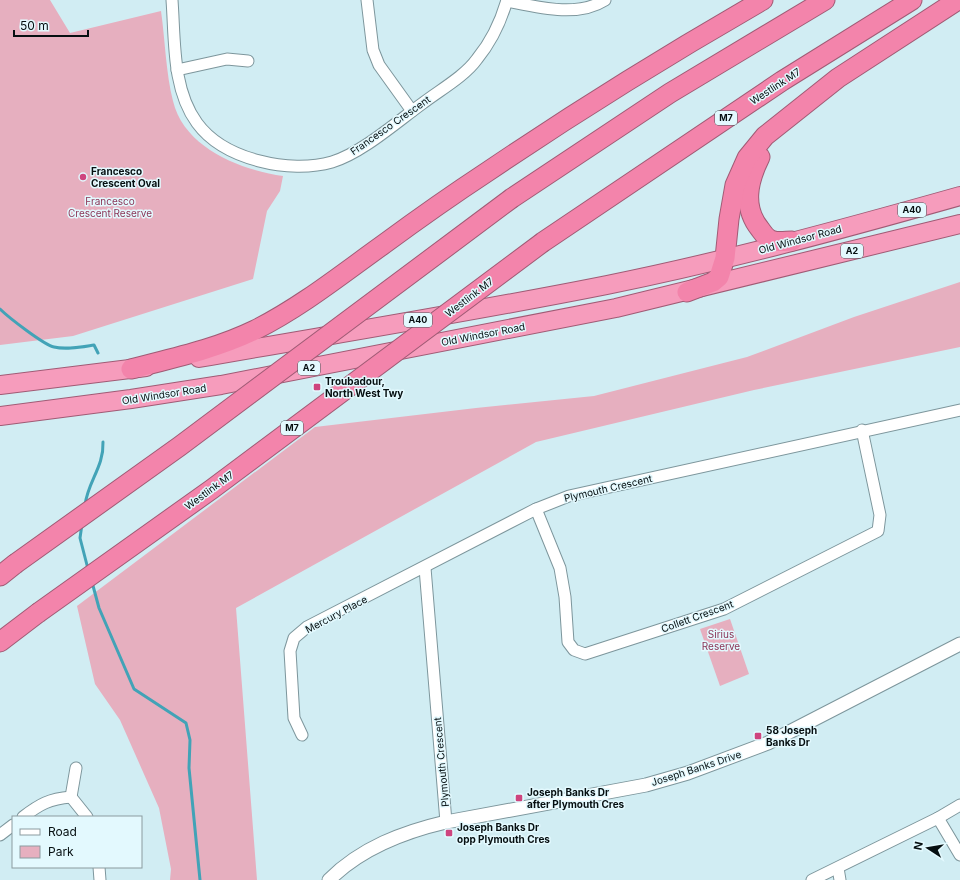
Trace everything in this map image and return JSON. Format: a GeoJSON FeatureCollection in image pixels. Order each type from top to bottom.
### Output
{"type":"FeatureCollection","features":[{"type":"Feature","properties":{"kind":"highway"},"geometry":{"type":"LineString","coordinates":[[132,369],[224,343],[254,330],[287,312],[320,291],[420,218],[526,145],[659,61],[763,0]]}},
{"type":"Feature","properties":{"kind":"highway"},"geometry":{"type":"LineString","coordinates":[[0,576],[180,446],[512,198],[670,93],[825,0]]}},
{"type":"Feature","properties":{"kind":"highway","name":"Westlink M7"},"geometry":{"type":"LineString","coordinates":[[0,642],[38,613],[212,489],[543,242],[782,81],[912,0]]}},
{"type":"Feature","properties":{"kind":"highway"},"geometry":{"type":"LineString","coordinates":[[687,292],[713,282],[719,277],[725,258],[732,198],[740,171],[747,158],[765,136],[838,78],[958,0]]}},
{"type":"Feature","properties":{"kind":"highway"},"geometry":{"type":"LineString","coordinates":[[792,241],[771,240],[762,233],[752,217],[748,198],[752,175],[761,154],[774,136],[838,78]]}},
{"type":"Feature","properties":{"kind":"highway","name":"Old Windsor Road"},"geometry":{"type":"LineString","coordinates":[[0,385],[132,369],[512,303],[609,284],[725,258],[960,196]]}},
{"type":"Feature","properties":{"kind":"highway","name":"Old Windsor Road"},"geometry":{"type":"LineString","coordinates":[[0,416],[131,399],[221,385],[616,308],[687,292],[960,224]]}},
{"type":"Feature","properties":{"kind":"street","name":"Francesco Crescent"},"geometry":{"type":"LineString","coordinates":[[172,0],[177,70],[184,101],[197,123],[212,138],[234,152],[255,160],[277,165],[305,166],[333,162],[358,150],[451,82],[477,60],[494,34],[507,0]]}},
{"type":"Feature","properties":{"kind":"street"},"geometry":{"type":"LineString","coordinates":[[367,0],[373,50],[379,65],[412,111]]}},
{"type":"Feature","properties":{"kind":"street"},"geometry":{"type":"LineString","coordinates":[[507,0],[540,8],[570,10],[597,5],[605,0]]}},
{"type":"Feature","properties":{"kind":"street"},"geometry":{"type":"LineString","coordinates":[[177,70],[228,59],[248,61]]}},
{"type":"Feature","properties":{"kind":"street","name":"Plymouth Crescent"},"geometry":{"type":"LineString","coordinates":[[446,822],[425,568],[536,509],[569,496],[862,430],[960,410]]}},
{"type":"Feature","properties":{"kind":"street","name":"Collett Crescent"},"geometry":{"type":"LineString","coordinates":[[536,509],[560,568],[565,597],[568,642],[574,650],[585,654],[724,609],[878,531],[880,514],[862,430]]}},
{"type":"Feature","properties":{"kind":"street","name":"Mercury Place"},"geometry":{"type":"LineString","coordinates":[[302,735],[294,718],[290,651],[294,638],[307,627],[425,568]]}},
{"type":"Feature","properties":{"kind":"street","name":"Joseph Banks Drive"},"geometry":{"type":"LineString","coordinates":[[329,880],[346,866],[377,845],[405,834],[446,822],[646,785],[688,773],[768,742],[960,644]]}},
{"type":"Feature","properties":{"kind":"street"},"geometry":{"type":"LineString","coordinates":[[76,768],[71,796],[86,816]]}},
{"type":"Feature","properties":{"kind":"street"},"geometry":{"type":"LineString","coordinates":[[24,816],[42,803],[56,798],[71,796]]}},
{"type":"Feature","properties":{"kind":"street"},"geometry":{"type":"LineString","coordinates":[[812,880],[938,818],[960,805]]}},
{"type":"Feature","properties":{"kind":"street"},"geometry":{"type":"LineString","coordinates":[[938,818],[960,855]]}},
{"type":"Feature","properties":{"kind":"street"},"geometry":{"type":"LineString","coordinates":[[0,835],[12,826]]}},
{"type":"Feature","properties":{"kind":"street"},"geometry":{"type":"LineString","coordinates":[[99,868],[100,880]]}},
{"type":"Feature","properties":{"kind":"street"},"geometry":{"type":"LineString","coordinates":[[838,868],[840,880]]}},
{"type":"Feature","properties":{"kind":"green space","name":"Francesco Crescent Reserve"},"geometry":{"type":"Polygon","coordinates":[[[0,0],[50,0],[70,33],[161,11],[167,68],[173,101],[179,117],[189,132],[216,154],[233,162],[267,173],[283,176],[280,191],[267,211],[253,279],[73,336],[0,345],[0,0]]]}},
{"type":"Feature","properties":{"kind":"green space"},"geometry":{"type":"Polygon","coordinates":[[[960,282],[960,347],[754,390],[536,442],[236,608],[257,880],[170,880],[171,869],[159,808],[120,720],[95,684],[77,606],[315,427],[594,396],[747,357],[854,317],[960,282]]]}},
{"type":"Feature","properties":{"kind":"green space","name":"Sirius Reserve"},"geometry":{"type":"Polygon","coordinates":[[[730,619],[749,674],[720,686],[700,629],[730,619]]]}},
{"type":"Feature","properties":{"kind":"waterway"},"geometry":{"type":"LineString","coordinates":[[0,309],[26,330],[49,345],[63,348],[94,345],[98,353]]}},
{"type":"Feature","properties":{"kind":"waterway"},"geometry":{"type":"LineString","coordinates":[[85,505],[89,489],[99,467],[103,451],[103,442]]}},
{"type":"Feature","properties":{"kind":"waterway"},"geometry":{"type":"LineString","coordinates":[[82,524],[80,538],[88,569]]}},
{"type":"Feature","properties":{"kind":"waterway"},"geometry":{"type":"LineString","coordinates":[[92,582],[99,608],[134,689],[186,723],[190,740],[189,768],[200,880]]}},
{"type":"Feature","properties":{"kind":"place","name":"Francesco Crescent Oval"},"geometry":{"type":"Point","coordinates":[83,177]}},
{"type":"Feature","properties":{"kind":"place","name":"Troubadour, North West Twy"},"geometry":{"type":"Point","coordinates":[317,387]}},
{"type":"Feature","properties":{"kind":"place","name":"58 Joseph Banks Dr"},"geometry":{"type":"Point","coordinates":[758,736]}},
{"type":"Feature","properties":{"kind":"place","name":"Joseph Banks Dr after Plymouth Cres"},"geometry":{"type":"Point","coordinates":[519,798]}},
{"type":"Feature","properties":{"kind":"place","name":"Joseph Banks Dr opp Plymouth Cres"},"geometry":{"type":"Point","coordinates":[449,833]}}]}
